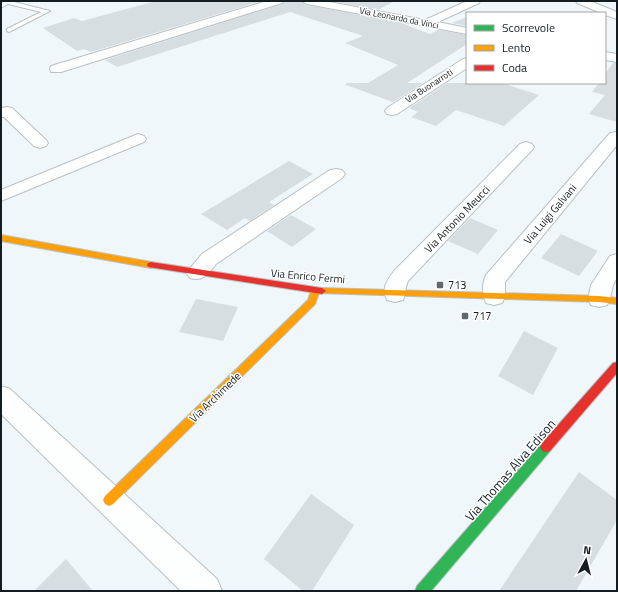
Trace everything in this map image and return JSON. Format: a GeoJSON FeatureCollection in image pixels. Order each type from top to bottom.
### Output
{"type":"FeatureCollection","features":[{"type":"Feature","properties":{"kind":"street"},"geometry":{"type":"LineString","coordinates":[[56,69],[278,1]]}},
{"type":"Feature","properties":{"kind":"street"},"geometry":{"type":"LineString","coordinates":[[427,23],[475,1]]}},
{"type":"Feature","properties":{"kind":"street"},"geometry":{"type":"LineString","coordinates":[[581,1],[617,16]]}},
{"type":"Feature","properties":{"kind":"street","name":"Via Leonardo da Vinci"},"geometry":{"type":"LineString","coordinates":[[315,2],[466,31]]}},
{"type":"Feature","properties":{"kind":"street"},"geometry":{"type":"LineString","coordinates":[[606,56],[617,58]]}},
{"type":"Feature","properties":{"kind":"street","name":"Via Buonarroti"},"geometry":{"type":"LineString","coordinates":[[392,111],[466,63]]}},
{"type":"Feature","properties":{"kind":"street"},"geometry":{"type":"LineString","coordinates":[[1,112],[7,110],[40,143]]}},
{"type":"Feature","properties":{"kind":"street","name":"Via Luigi Galvani"},"geometry":{"type":"LineString","coordinates":[[494,297],[494,280],[616,136]]}},
{"type":"Feature","properties":{"kind":"street"},"geometry":{"type":"LineString","coordinates":[[1,196],[138,139]]}},
{"type":"Feature","properties":{"kind":"street","name":"Via Antonio Meucci"},"geometry":{"type":"LineString","coordinates":[[395,294],[395,285],[401,276],[526,147]]}},
{"type":"Feature","properties":{"kind":"street"},"geometry":{"type":"LineString","coordinates":[[197,274],[209,259],[336,174]]}},
{"type":"Feature","properties":{"kind":"street","name":"Via Enrico Fermi"},"geometry":{"type":"LineString","coordinates":[[1,238],[197,274],[315,291],[608,300]]}},
{"type":"Feature","properties":{"kind":"street"},"geometry":{"type":"LineString","coordinates":[[608,300],[602,285],[617,260]]}},
{"type":"Feature","properties":{"kind":"street","name":"Via Archimede"},"geometry":{"type":"LineString","coordinates":[[109,500],[312,302],[315,291]]}},
{"type":"Feature","properties":{"kind":"street","name":"Via Thomas Alva Edison"},"geometry":{"type":"LineString","coordinates":[[422,591],[617,366]]}},
{"type":"Feature","properties":{"kind":"street"},"geometry":{"type":"LineString","coordinates":[[1,397],[205,591]]}},
{"type":"Feature","properties":{"kind":"lane"},"geometry":{"type":"LineString","coordinates":[[5,3],[47,11],[9,30]]}},
{"type":"Feature","properties":{"kind":"building"},"geometry":{"type":"Polygon","coordinates":[[[156,1],[262,1],[91,52],[84,49],[77,51],[43,28],[74,18],[82,21],[156,1]]]}},
{"type":"Feature","properties":{"kind":"building"},"geometry":{"type":"Polygon","coordinates":[[[284,1],[301,1],[307,5],[402,23],[430,34],[438,30],[466,35],[466,45],[407,83],[423,83],[393,102],[346,85],[346,83],[368,83],[398,65],[345,43],[363,36],[290,12],[117,67],[105,60],[282,4],[284,1]]]}},
{"type":"Feature","properties":{"kind":"building"},"geometry":{"type":"Polygon","coordinates":[[[332,1],[395,1],[378,10],[332,1]]]}},
{"type":"Feature","properties":{"kind":"building"},"geometry":{"type":"Polygon","coordinates":[[[466,17],[466,26],[452,23],[466,17]]]}},
{"type":"Feature","properties":{"kind":"building"},"geometry":{"type":"Polygon","coordinates":[[[613,63],[617,63],[617,122],[589,114],[605,95],[592,92],[598,84],[606,84],[606,73],[613,63]]]}},
{"type":"Feature","properties":{"kind":"building"},"geometry":{"type":"Polygon","coordinates":[[[447,83],[505,84],[539,95],[504,126],[456,110],[436,126],[411,117],[418,112],[409,108],[447,83]]]}},
{"type":"Feature","properties":{"kind":"building"},"geometry":{"type":"Polygon","coordinates":[[[289,161],[313,174],[269,202],[274,205],[250,221],[245,218],[227,230],[201,214],[289,161]]]}},
{"type":"Feature","properties":{"kind":"building"},"geometry":{"type":"Polygon","coordinates":[[[291,215],[316,229],[292,247],[267,231],[291,215]]]}},
{"type":"Feature","properties":{"kind":"building"},"geometry":{"type":"Polygon","coordinates":[[[470,218],[498,230],[478,254],[448,241],[470,218]]]}},
{"type":"Feature","properties":{"kind":"building"},"geometry":{"type":"Polygon","coordinates":[[[561,234],[598,251],[579,276],[541,258],[561,234]]]}},
{"type":"Feature","properties":{"kind":"building"},"geometry":{"type":"Polygon","coordinates":[[[196,299],[238,307],[223,341],[179,332],[196,299]]]}},
{"type":"Feature","properties":{"kind":"building"},"geometry":{"type":"Polygon","coordinates":[[[524,331],[558,348],[533,395],[498,376],[524,331]]]}},
{"type":"Feature","properties":{"kind":"building"},"geometry":{"type":"Polygon","coordinates":[[[579,472],[617,500],[617,520],[576,591],[499,591],[579,472]]]}},
{"type":"Feature","properties":{"kind":"building"},"geometry":{"type":"Polygon","coordinates":[[[311,494],[354,525],[312,591],[303,591],[264,559],[311,494]]]}},
{"type":"Feature","properties":{"kind":"building"},"geometry":{"type":"Polygon","coordinates":[[[66,559],[93,591],[34,591],[66,559]]]}},
{"type":"Feature","properties":{"kind":"traffic: fast"},"geometry":{"type":"LineString","coordinates":[[422,591],[546,447]]}},
{"type":"Feature","properties":{"kind":"traffic: slow"},"geometry":{"type":"LineString","coordinates":[[1,238],[151,265]]}},
{"type":"Feature","properties":{"kind":"traffic: slow"},"geometry":{"type":"LineString","coordinates":[[109,500],[312,302],[315,291]]}},
{"type":"Feature","properties":{"kind":"traffic: slow"},"geometry":{"type":"LineString","coordinates":[[322,291],[599,299],[617,301]]}},
{"type":"Feature","properties":{"kind":"traffic: jam"},"geometry":{"type":"LineString","coordinates":[[151,265],[322,291]]}},
{"type":"Feature","properties":{"kind":"traffic: jam"},"geometry":{"type":"LineString","coordinates":[[546,447],[617,366]]}},
{"type":"Feature","properties":{"kind":"place","name":"713"},"geometry":{"type":"Point","coordinates":[440,285]}},
{"type":"Feature","properties":{"kind":"place","name":"717"},"geometry":{"type":"Point","coordinates":[465,316]}}]}
